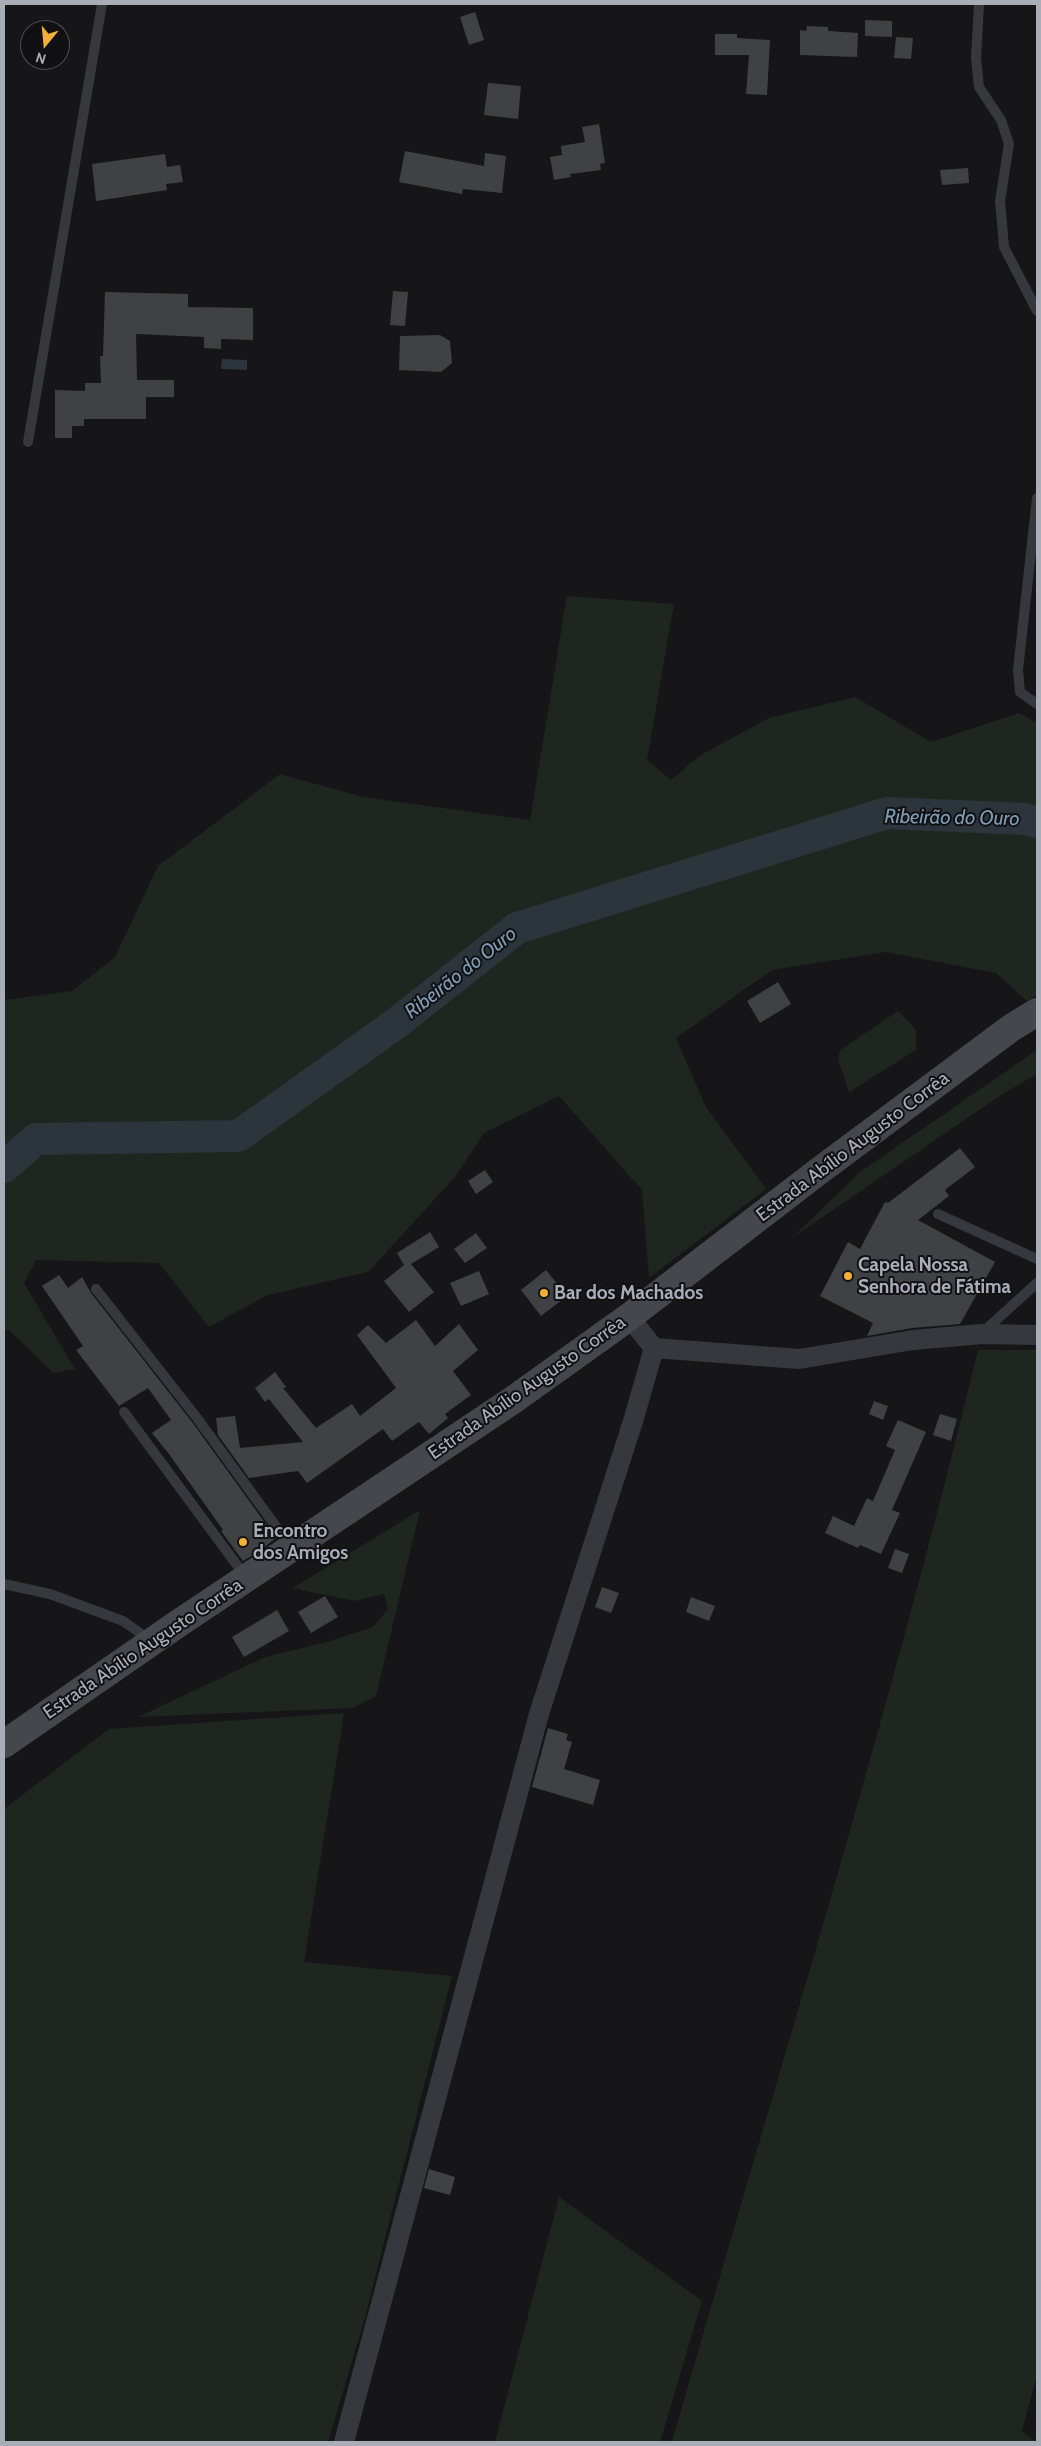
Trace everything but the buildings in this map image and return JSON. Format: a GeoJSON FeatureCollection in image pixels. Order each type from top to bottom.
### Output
{"type":"FeatureCollection","features":[{"type":"Feature","properties":{"kind":"main road","name":"Estrada Abílio Augusto Corrêa"},"geometry":{"type":"LineString","coordinates":[[4,1744],[152,1642],[513,1400],[629,1317],[818,1171],[1011,1028],[1037,1012]]}},
{"type":"Feature","properties":{"kind":"street"},"geometry":{"type":"LineString","coordinates":[[629,1317],[654,1348],[800,1359],[913,1340],[982,1334],[1037,1335]]}},
{"type":"Feature","properties":{"kind":"street"},"geometry":{"type":"LineString","coordinates":[[344,2442],[539,1714],[634,1418],[654,1348]]}},
{"type":"Feature","properties":{"kind":"lane"},"geometry":{"type":"LineString","coordinates":[[28,442],[102,4]]}},
{"type":"Feature","properties":{"kind":"lane"},"geometry":{"type":"LineString","coordinates":[[979,4],[976,58],[979,86],[1001,120],[1009,144],[1000,201],[1004,247],[1037,311]]}},
{"type":"Feature","properties":{"kind":"lane"},"geometry":{"type":"LineString","coordinates":[[1037,498],[1018,670],[1020,692],[1037,704]]}},
{"type":"Feature","properties":{"kind":"lane"},"geometry":{"type":"LineString","coordinates":[[938,1214],[1037,1259]]}},
{"type":"Feature","properties":{"kind":"lane"},"geometry":{"type":"LineString","coordinates":[[982,1334],[1037,1283]]}},
{"type":"Feature","properties":{"kind":"lane"},"geometry":{"type":"LineString","coordinates":[[96,1289],[197,1418],[292,1548]]}},
{"type":"Feature","properties":{"kind":"lane"},"geometry":{"type":"LineString","coordinates":[[124,1412],[247,1578]]}},
{"type":"Feature","properties":{"kind":"lane"},"geometry":{"type":"LineString","coordinates":[[4,1584],[50,1594],[123,1621],[152,1642]]}},
{"type":"Feature","properties":{"kind":"shaded area"},"geometry":{"type":"Polygon","coordinates":[[[222,359],[247,360],[247,370],[221,369],[222,359]]]}},
{"type":"Feature","properties":{"kind":"shaded area"},"geometry":{"type":"Polygon","coordinates":[[[567,596],[674,604],[647,760],[671,780],[699,756],[769,718],[855,697],[931,742],[1019,713],[1037,723],[1037,995],[1027,1001],[996,973],[886,952],[772,970],[676,1038],[706,1107],[766,1189],[649,1278],[642,1190],[559,1096],[484,1133],[455,1177],[368,1272],[268,1295],[209,1327],[159,1263],[36,1260],[24,1283],[75,1369],[53,1373],[9,1330],[4,1331],[4,1000],[72,991],[115,957],[158,866],[280,774],[363,797],[530,820],[567,596]]]}},
{"type":"Feature","properties":{"kind":"shaded area"},"geometry":{"type":"Polygon","coordinates":[[[898,1011],[916,1030],[916,1050],[849,1092],[838,1060],[840,1050],[898,1011]]]}},
{"type":"Feature","properties":{"kind":"shaded area"},"geometry":{"type":"Polygon","coordinates":[[[1037,1050],[1037,1074],[1001,1095],[792,1238],[860,1172],[1037,1050]]]}},
{"type":"Feature","properties":{"kind":"shaded area"},"geometry":{"type":"Polygon","coordinates":[[[978,1350],[1037,1350],[1037,2375],[1022,2431],[1037,2442],[672,2442],[831,1898],[944,1488],[978,1350]]]}},
{"type":"Feature","properties":{"kind":"shaded area"},"geometry":{"type":"Polygon","coordinates":[[[420,1510],[376,1696],[353,1708],[138,1717],[265,1657],[327,1642],[373,1627],[388,1609],[384,1594],[354,1601],[293,1588],[420,1510]]]}},
{"type":"Feature","properties":{"kind":"shaded area"},"geometry":{"type":"Polygon","coordinates":[[[344,1713],[304,1962],[452,1976],[364,2321],[328,2442],[4,2442],[4,1809],[109,1729],[344,1713]]]}},
{"type":"Feature","properties":{"kind":"shaded area"},"geometry":{"type":"Polygon","coordinates":[[[559,2197],[702,2301],[660,2442],[495,2442],[559,2197]]]}},
{"type":"Feature","properties":{"kind":"waterway","name":"Ribeirão do Ouro"},"geometry":{"type":"LineString","coordinates":[[4,1167],[36,1139],[238,1136],[394,1025],[517,928],[887,813],[1025,819],[1037,822]]}},
{"type":"Feature","properties":{"kind":"place","name":"Capela Nossa Senhora de Fátima"},"geometry":{"type":"Point","coordinates":[848,1276]}},
{"type":"Feature","properties":{"kind":"place","name":"Bar dos Machados"},"geometry":{"type":"Point","coordinates":[544,1293]}},
{"type":"Feature","properties":{"kind":"place","name":"Encontro dos Amigos"},"geometry":{"type":"Point","coordinates":[243,1542]}}]}
